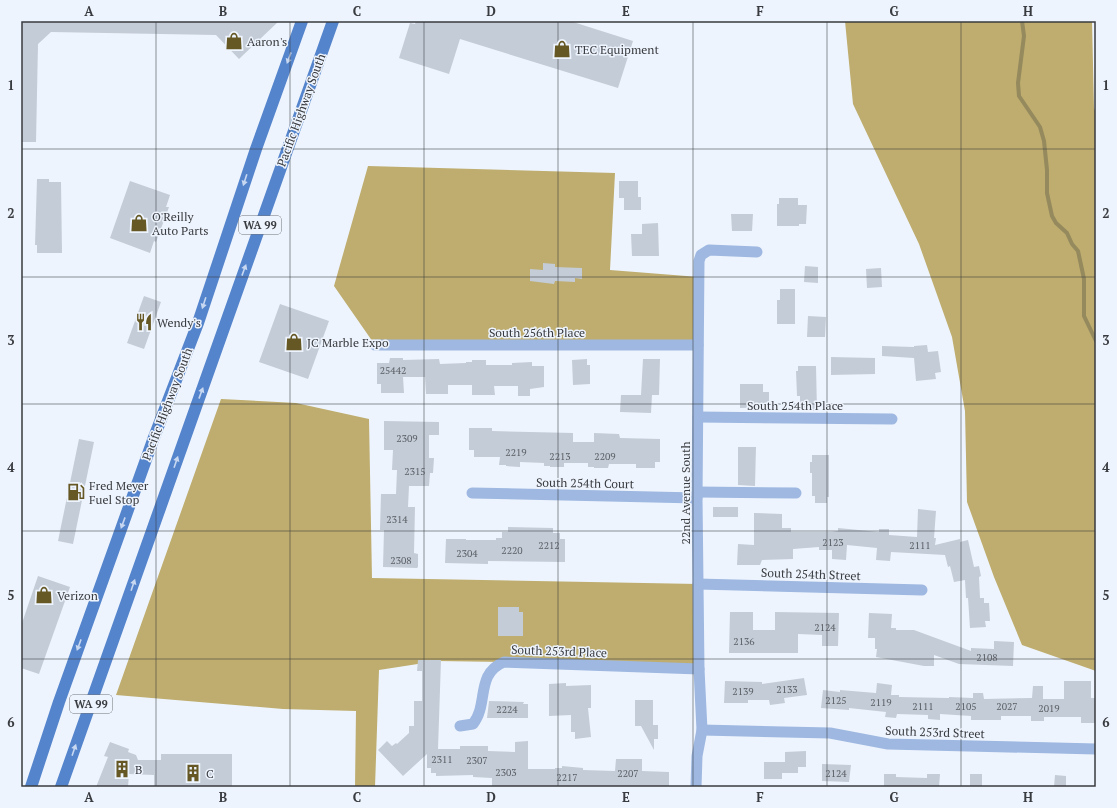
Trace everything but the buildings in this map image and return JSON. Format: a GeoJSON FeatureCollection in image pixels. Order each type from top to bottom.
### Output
{"type":"FeatureCollection","features":[{"type":"Feature","properties":{"kind":"main road","name":"Pacific Highway South"},"geometry":{"type":"LineString","coordinates":[[31,787],[59,702],[134,492],[198,323],[256,149],[302,21]]}},
{"type":"Feature","properties":{"kind":"main road","name":"Pacific Highway South"},"geometry":{"type":"LineString","coordinates":[[61,787],[333,21]]}},
{"type":"Feature","properties":{"kind":"street","name":"22nd Avenue South"},"geometry":{"type":"LineString","coordinates":[[696,787],[696,756],[702,730],[699,669],[697,495],[699,261],[701,254],[709,250],[757,252]]}},
{"type":"Feature","properties":{"kind":"street","name":"South 256th Place"},"geometry":{"type":"LineString","coordinates":[[375,345],[698,345]]}},
{"type":"Feature","properties":{"kind":"street","name":"South 254th Place"},"geometry":{"type":"LineString","coordinates":[[698,417],[892,419]]}},
{"type":"Feature","properties":{"kind":"street","name":"South 254th Court"},"geometry":{"type":"LineString","coordinates":[[472,493],[697,495]]}},
{"type":"Feature","properties":{"kind":"street"},"geometry":{"type":"LineString","coordinates":[[697,495],[796,493]]}},
{"type":"Feature","properties":{"kind":"street","name":"South 254th Street"},"geometry":{"type":"LineString","coordinates":[[698,584],[922,590]]}},
{"type":"Feature","properties":{"kind":"street","name":"South 253rd Place"},"geometry":{"type":"LineString","coordinates":[[460,726],[473,724],[478,718],[487,675],[496,665],[504,662],[699,669]]}},
{"type":"Feature","properties":{"kind":"street","name":"South 253rd Street"},"geometry":{"type":"LineString","coordinates":[[702,730],[830,733],[888,744],[1096,749]]}},
{"type":"Feature","properties":{"kind":"shaded area"},"geometry":{"type":"Polygon","coordinates":[[[845,21],[1092,21],[1094,108],[1096,113],[1096,671],[1022,645],[994,577],[967,502],[965,411],[952,337],[919,244],[853,104],[845,21]]]}},
{"type":"Feature","properties":{"kind":"shaded area"},"geometry":{"type":"Polygon","coordinates":[[[368,166],[615,173],[610,270],[699,277],[698,345],[375,345],[334,286],[368,166]]]}},
{"type":"Feature","properties":{"kind":"shaded area"},"geometry":{"type":"Polygon","coordinates":[[[221,399],[296,403],[369,419],[372,578],[698,584],[699,669],[437,661],[379,670],[375,787],[355,787],[356,711],[283,709],[116,695],[221,399]]]}},
{"type":"Feature","properties":{"kind":"waterway"},"geometry":{"type":"LineString","coordinates":[[1022,21],[1024,36],[1018,83],[1019,96],[1040,127],[1044,141],[1047,170],[1047,193],[1052,216],[1056,223],[1067,233],[1072,244],[1078,251],[1084,279],[1084,316],[1096,341]]}},
{"type":"Feature","properties":{"kind":"place","name":"Aaron's"},"geometry":{"type":"Point","coordinates":[234,41]}},
{"type":"Feature","properties":{"kind":"place","name":"TEC Equipment"},"geometry":{"type":"Point","coordinates":[562,49]}},
{"type":"Feature","properties":{"kind":"place","name":"O'Reilly Auto Parts"},"geometry":{"type":"Point","coordinates":[139,223]}},
{"type":"Feature","properties":{"kind":"place","name":"Wendy's"},"geometry":{"type":"Point","coordinates":[144,322]}},
{"type":"Feature","properties":{"kind":"place","name":"JC Marble Expo"},"geometry":{"type":"Point","coordinates":[294,342]}},
{"type":"Feature","properties":{"kind":"place","name":"Fred Meyer Fuel Stop"},"geometry":{"type":"Point","coordinates":[76,492]}},
{"type":"Feature","properties":{"kind":"place","name":"Verizon"},"geometry":{"type":"Point","coordinates":[44,595]}},
{"type":"Feature","properties":{"kind":"place","name":"B"},"geometry":{"type":"Point","coordinates":[122,769]}},
{"type":"Feature","properties":{"kind":"place","name":"C"},"geometry":{"type":"Point","coordinates":[193,773]}}]}
